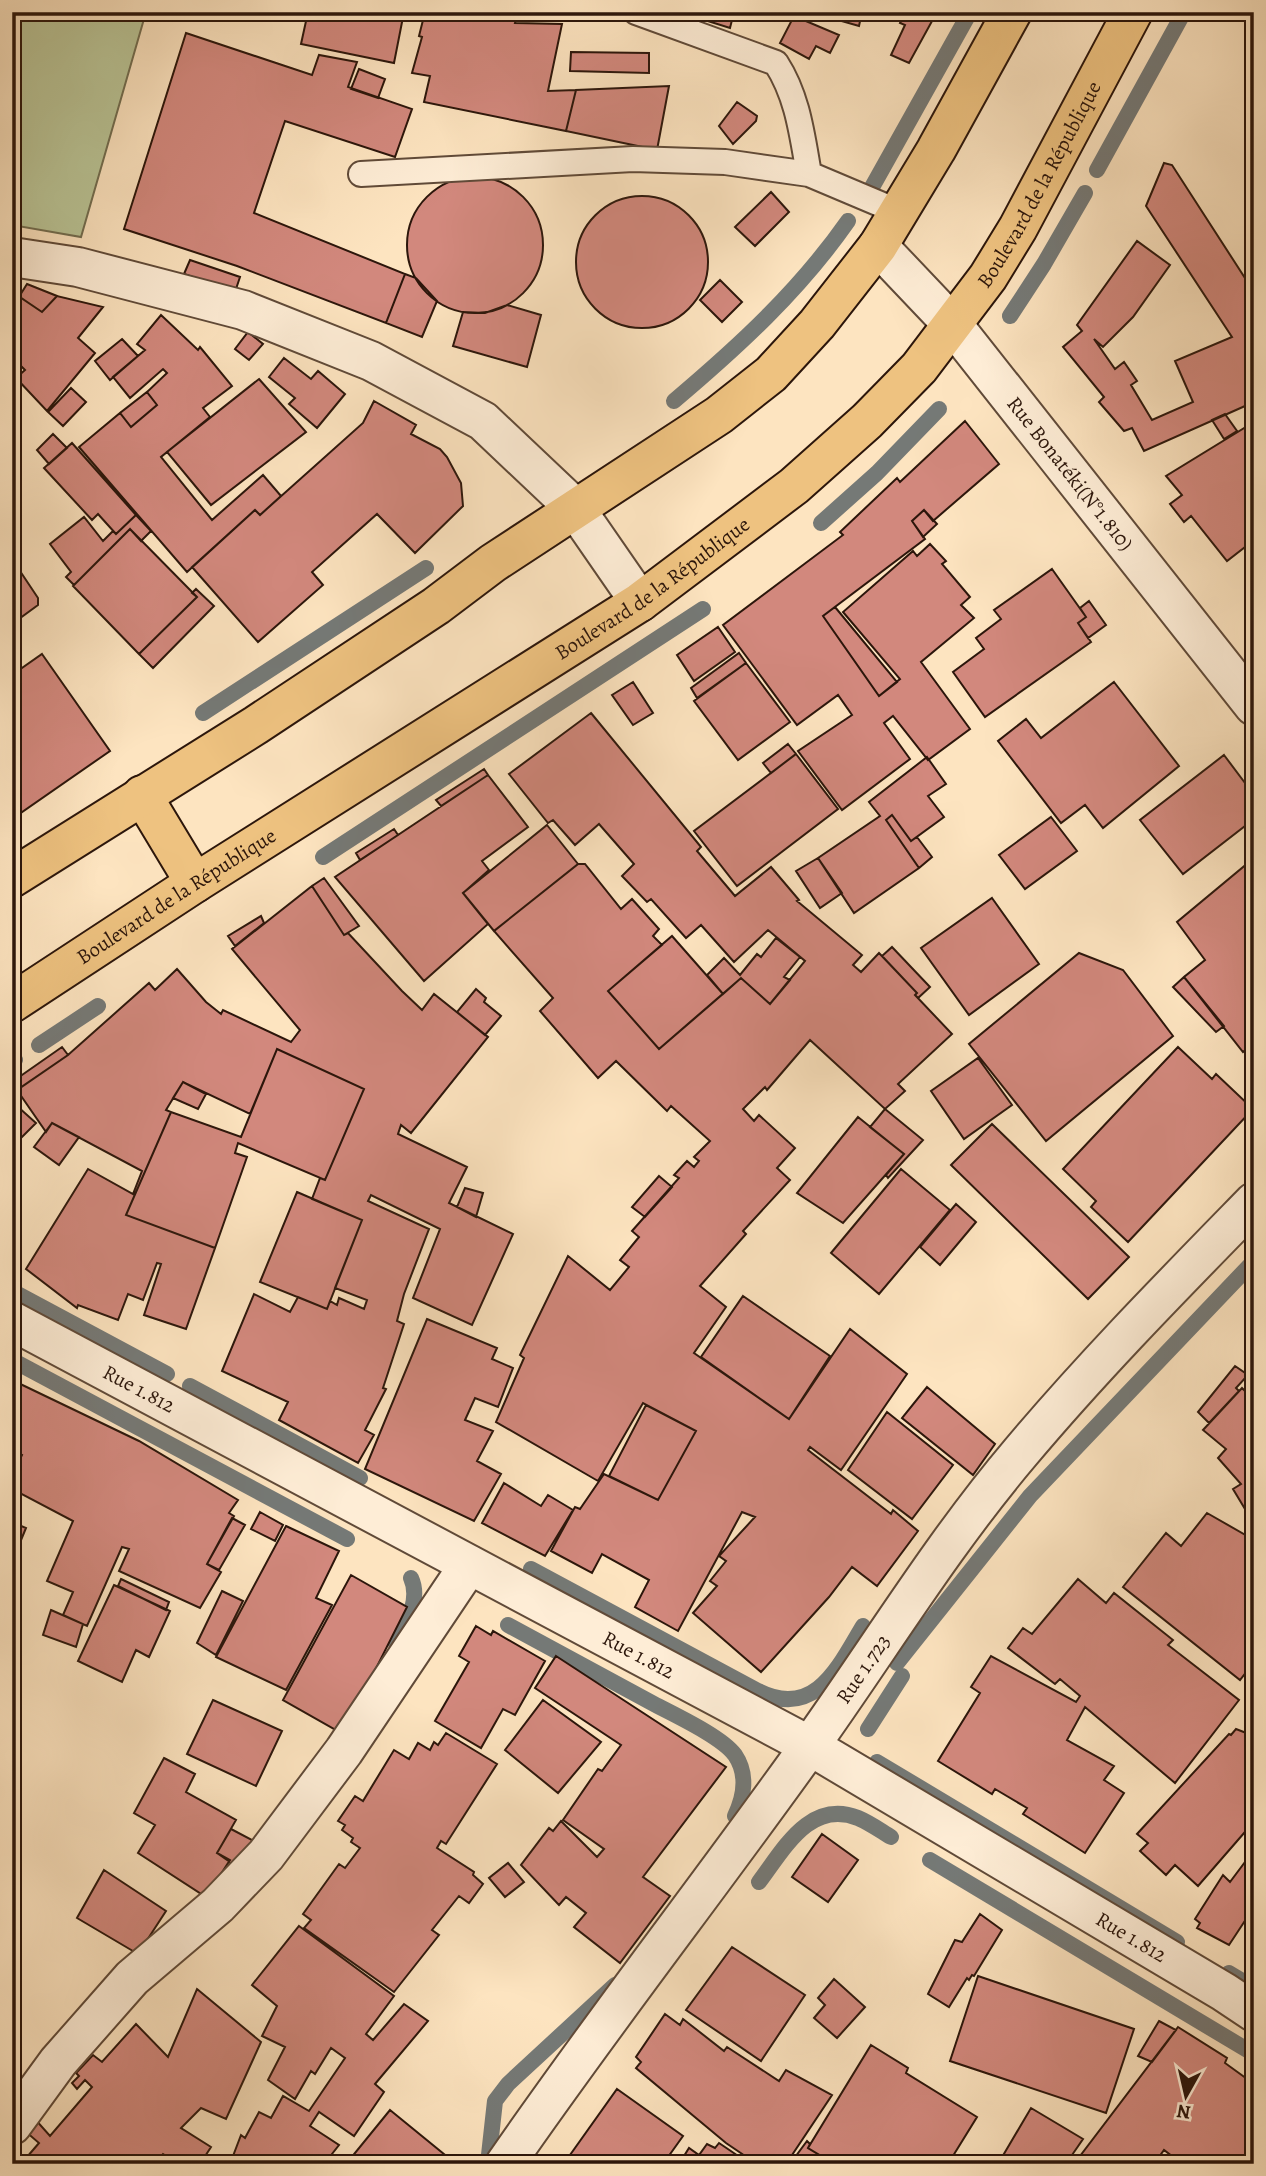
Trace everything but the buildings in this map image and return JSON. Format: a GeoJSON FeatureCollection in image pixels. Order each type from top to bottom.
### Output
{"type":"FeatureCollection","features":[{"type":"Feature","properties":{"kind":"main road"},"geometry":{"type":"LineString","coordinates":[[12,878],[256,725],[575,508],[719,415],[771,374],[817,324],[878,246],[1012,12]]}},
{"type":"Feature","properties":{"kind":"main road","name":"Boulevard de la République"},"geometry":{"type":"LineString","coordinates":[[12,1003],[195,883],[640,602],[794,486],[867,421],[919,368],[988,277],[1018,228],[1133,12]]}},
{"type":"Feature","properties":{"kind":"main road"},"geometry":{"type":"LineString","coordinates":[[142,795],[195,883]]}},
{"type":"Feature","properties":{"kind":"street","name":"Rue Bonatéki(N°1.810)"},"geometry":{"type":"LineString","coordinates":[[878,246],[953,325],[1254,706]]}},
{"type":"Feature","properties":{"kind":"street"},"geometry":{"type":"LineString","coordinates":[[12,257],[78,267],[243,310],[371,361],[482,421],[575,508],[640,602]]}},
{"type":"Feature","properties":{"kind":"street","name":"Rue 1.723"},"geometry":{"type":"LineString","coordinates":[[505,2164],[810,1746],[914,1593],[1018,1455],[1114,1346],[1254,1202]]}},
{"type":"Feature","properties":{"kind":"street","name":"Rue 1.812"},"geometry":{"type":"LineString","coordinates":[[12,1321],[810,1746],[1254,2012]]}},
{"type":"Feature","properties":{"kind":"street"},"geometry":{"type":"LineString","coordinates":[[12,2125],[58,2062],[132,1978],[218,1905],[266,1855],[344,1751],[469,1565]]}},
{"type":"Feature","properties":{"kind":"lane"},"geometry":{"type":"LineString","coordinates":[[636,12],[776,63],[787,80],[798,109],[809,174]]}},
{"type":"Feature","properties":{"kind":"lane"},"geometry":{"type":"LineString","coordinates":[[361,174],[633,159],[725,162],[809,174],[899,212]]}},
{"type":"Feature","properties":{"kind":"green space"},"geometry":{"type":"Polygon","coordinates":[[[12,12],[146,12],[81,237],[12,225],[12,12]]]}},
{"type":"Feature","properties":{"kind":"waterway"},"geometry":{"type":"LineString","coordinates":[[871,189],[970,12]]}},
{"type":"Feature","properties":{"kind":"waterway"},"geometry":{"type":"LineString","coordinates":[[1097,170],[1184,12]]}},
{"type":"Feature","properties":{"kind":"waterway"},"geometry":{"type":"LineString","coordinates":[[1010,316],[1085,193]]}},
{"type":"Feature","properties":{"kind":"waterway"},"geometry":{"type":"LineString","coordinates":[[674,401],[767,317],[809,271],[848,221]]}},
{"type":"Feature","properties":{"kind":"waterway"},"geometry":{"type":"LineString","coordinates":[[821,523],[877,473],[939,409]]}},
{"type":"Feature","properties":{"kind":"waterway"},"geometry":{"type":"LineString","coordinates":[[203,713],[426,568]]}},
{"type":"Feature","properties":{"kind":"waterway"},"geometry":{"type":"LineString","coordinates":[[323,857],[703,609]]}},
{"type":"Feature","properties":{"kind":"waterway"},"geometry":{"type":"LineString","coordinates":[[39,1045],[98,1006]]}},
{"type":"Feature","properties":{"kind":"waterway"},"geometry":{"type":"LineString","coordinates":[[897,1663],[1030,1496],[1254,1261]]}},
{"type":"Feature","properties":{"kind":"waterway"},"geometry":{"type":"LineString","coordinates":[[12,1291],[167,1374]]}},
{"type":"Feature","properties":{"kind":"waterway"},"geometry":{"type":"LineString","coordinates":[[12,1360],[347,1539]]}},
{"type":"Feature","properties":{"kind":"waterway"},"geometry":{"type":"LineString","coordinates":[[190,1386],[360,1478]]}},
{"type":"Feature","properties":{"kind":"waterway"},"geometry":{"type":"LineString","coordinates":[[531,1569],[758,1691],[778,1698],[795,1699],[810,1694],[823,1684],[834,1672],[863,1626]]}},
{"type":"Feature","properties":{"kind":"waterway"},"geometry":{"type":"LineString","coordinates":[[396,1644],[413,1603],[414,1586],[411,1578]]}},
{"type":"Feature","properties":{"kind":"waterway"},"geometry":{"type":"LineString","coordinates":[[508,1625],[698,1727],[729,1748],[739,1762],[743,1778],[741,1801],[735,1816]]}},
{"type":"Feature","properties":{"kind":"waterway"},"geometry":{"type":"LineString","coordinates":[[868,1729],[902,1676]]}},
{"type":"Feature","properties":{"kind":"waterway"},"geometry":{"type":"LineString","coordinates":[[877,1762],[1177,1942]]}},
{"type":"Feature","properties":{"kind":"waterway"},"geometry":{"type":"LineString","coordinates":[[759,1882],[800,1830],[826,1815],[841,1814],[858,1818],[891,1837]]}},
{"type":"Feature","properties":{"kind":"waterway"},"geometry":{"type":"LineString","coordinates":[[930,1860],[1254,2054]]}},
{"type":"Feature","properties":{"kind":"waterway"},"geometry":{"type":"LineString","coordinates":[[1229,1973],[1254,1988]]}},
{"type":"Feature","properties":{"kind":"waterway"},"geometry":{"type":"LineString","coordinates":[[488,2164],[495,2101],[508,2084],[615,1985]]}}]}
